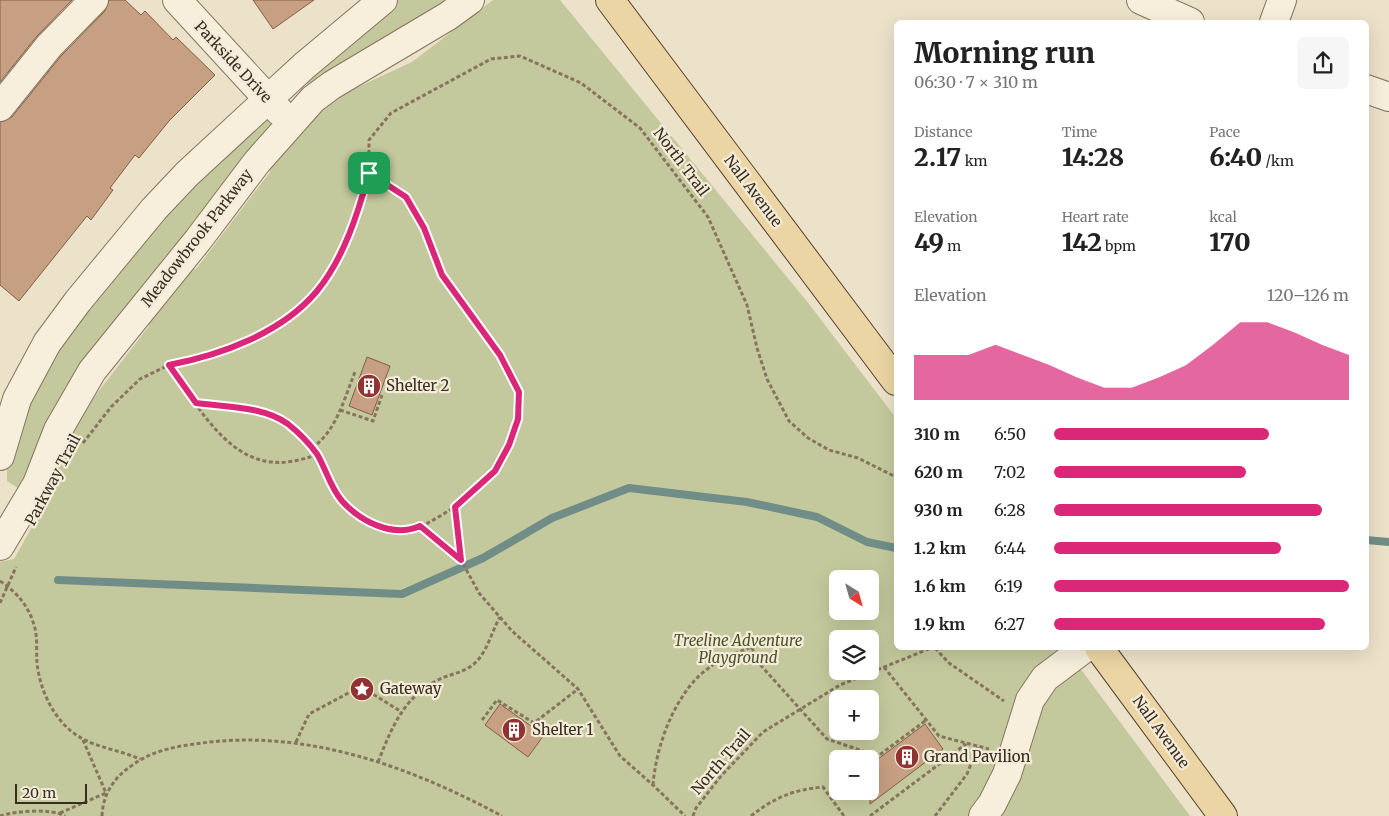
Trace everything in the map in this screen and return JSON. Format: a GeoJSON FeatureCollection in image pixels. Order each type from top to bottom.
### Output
{"type":"FeatureCollection","features":[{"type":"Feature","properties":{"kind":"main road","name":"Nall Avenue"},"geometry":{"type":"LineString","coordinates":[[610,0],[894,378]]}},
{"type":"Feature","properties":{"kind":"main road","name":"Nall Avenue"},"geometry":{"type":"LineString","coordinates":[[1100,650],[1222,816]]}},
{"type":"Feature","properties":{"kind":"street"},"geometry":{"type":"LineString","coordinates":[[0,107],[49,46],[94,0]]}},
{"type":"Feature","properties":{"kind":"street","name":"Parkside Drive"},"geometry":{"type":"LineString","coordinates":[[177,0],[267,100],[291,123]]}},
{"type":"Feature","properties":{"kind":"street"},"geometry":{"type":"LineString","coordinates":[[0,456],[17,399],[32,369],[73,308],[160,202],[187,174],[267,100],[382,0]]}},
{"type":"Feature","properties":{"kind":"street","name":"Meadowbrook Parkway"},"geometry":{"type":"LineString","coordinates":[[8,541],[37,484],[58,430],[92,370],[198,240],[257,162],[313,99],[332,85],[405,43],[470,0]]}},
{"type":"Feature","properties":{"kind":"street"},"geometry":{"type":"LineString","coordinates":[[1141,0],[1186,20]]}},
{"type":"Feature","properties":{"kind":"street"},"geometry":{"type":"LineString","coordinates":[[1275,20],[1282,0]]}},
{"type":"Feature","properties":{"kind":"street"},"geometry":{"type":"LineString","coordinates":[[1369,90],[1389,97]]}},
{"type":"Feature","properties":{"kind":"street"},"geometry":{"type":"LineString","coordinates":[[983,816],[992,804],[1007,774],[1030,700],[1045,678],[1082,650]]}},
{"type":"Feature","properties":{"kind":"path","name":"North Trail"},"geometry":{"type":"LineString","coordinates":[[369,173],[369,140],[391,113],[491,59],[520,56],[581,83],[640,128],[708,217],[747,305],[757,348],[768,379],[789,421],[808,438],[829,450],[858,458],[894,476]]}},
{"type":"Feature","properties":{"kind":"path"},"geometry":{"type":"LineString","coordinates":[[196,403],[268,414],[288,424],[317,455],[331,484],[342,501],[368,522],[389,529],[409,531],[455,507],[495,471],[509,445],[518,419],[519,392],[500,355],[442,275],[424,228],[406,197],[369,173]]}},
{"type":"Feature","properties":{"kind":"path","name":"Parkway Trail"},"geometry":{"type":"LineString","coordinates":[[80,448],[111,407],[140,379],[169,365],[198,360],[226,350],[282,322],[304,305],[318,290],[337,262],[363,196],[369,173]]}},
{"type":"Feature","properties":{"kind":"path"},"geometry":{"type":"LineString","coordinates":[[169,365],[196,403],[234,446],[252,457],[272,462],[297,461],[317,455]]}},
{"type":"Feature","properties":{"kind":"path"},"geometry":{"type":"LineString","coordinates":[[312,448],[329,432],[355,372]]}},
{"type":"Feature","properties":{"kind":"path"},"geometry":{"type":"LineString","coordinates":[[340,410],[373,421],[382,395]]}},
{"type":"Feature","properties":{"kind":"path"},"geometry":{"type":"LineString","coordinates":[[455,507],[461,560]]}},
{"type":"Feature","properties":{"kind":"path"},"geometry":{"type":"LineString","coordinates":[[420,526],[461,560],[479,593],[512,631],[578,689],[620,756],[653,784],[685,816]]}},
{"type":"Feature","properties":{"kind":"path"},"geometry":{"type":"LineString","coordinates":[[0,603],[8,586],[8,541]]}},
{"type":"Feature","properties":{"kind":"path"},"geometry":{"type":"LineString","coordinates":[[0,581],[8,586],[25,604],[35,627],[39,679],[57,716],[83,739],[140,759]]}},
{"type":"Feature","properties":{"kind":"path"},"geometry":{"type":"LineString","coordinates":[[378,762],[400,711],[423,688],[441,679],[458,674],[476,662],[486,650],[500,617]]}},
{"type":"Feature","properties":{"kind":"path"},"geometry":{"type":"LineString","coordinates":[[653,784],[654,769],[666,730],[679,704],[696,678],[727,655],[752,647],[756,660],[827,739],[878,756],[926,721]]}},
{"type":"Feature","properties":{"kind":"path","name":"North Trail"},"geometry":{"type":"LineString","coordinates":[[692,816],[706,795],[742,752],[763,732],[840,685],[926,650]]}},
{"type":"Feature","properties":{"kind":"path"},"geometry":{"type":"LineString","coordinates":[[937,650],[950,663],[1007,703]]}},
{"type":"Feature","properties":{"kind":"path"},"geometry":{"type":"LineString","coordinates":[[884,667],[939,736],[995,750]]}},
{"type":"Feature","properties":{"kind":"path"},"geometry":{"type":"LineString","coordinates":[[296,742],[309,714],[356,689],[356,685],[362,682],[367,685],[368,691],[400,711]]}},
{"type":"Feature","properties":{"kind":"path"},"geometry":{"type":"LineString","coordinates":[[356,689],[361,694],[368,691]]}},
{"type":"Feature","properties":{"kind":"path"},"geometry":{"type":"LineString","coordinates":[[482,720],[497,700],[534,723],[578,689]]}},
{"type":"Feature","properties":{"kind":"path"},"geometry":{"type":"LineString","coordinates":[[83,739],[106,793]]}},
{"type":"Feature","properties":{"kind":"path"},"geometry":{"type":"LineString","coordinates":[[102,816],[106,793],[116,778],[140,759],[163,750],[214,741],[240,740],[296,742],[378,762],[430,781],[502,816]]}},
{"type":"Feature","properties":{"kind":"path"},"geometry":{"type":"LineString","coordinates":[[870,816],[967,743]]}},
{"type":"Feature","properties":{"kind":"path"},"geometry":{"type":"LineString","coordinates":[[935,816],[967,774],[978,746]]}},
{"type":"Feature","properties":{"kind":"path"},"geometry":{"type":"LineString","coordinates":[[751,816],[775,798],[799,789],[823,787],[844,816]]}},
{"type":"Feature","properties":{"kind":"path"},"geometry":{"type":"LineString","coordinates":[[60,814],[106,793]]}},
{"type":"Feature","properties":{"kind":"path"},"geometry":{"type":"LineString","coordinates":[[0,816],[24,812],[60,814],[65,816]]}},
{"type":"Feature","properties":{"kind":"green space"},"geometry":{"type":"Polygon","coordinates":[[[398,0],[445,0],[309,87],[306,81],[367,24],[398,0]]]}},
{"type":"Feature","properties":{"kind":"green space","name":"Treeline Adventure Playground"},"geometry":{"type":"Polygon","coordinates":[[[493,0],[560,0],[809,304],[894,415],[894,650],[1066,650],[1190,816],[0,816],[0,562],[14,559],[48,498],[72,435],[88,405],[149,326],[149,317],[189,269],[196,269],[270,172],[268,160],[332,99],[412,62],[493,0]]]}},
{"type":"Feature","properties":{"kind":"green space"},"geometry":{"type":"Polygon","coordinates":[[[261,120],[267,120],[273,127],[24,484],[18,488],[7,481],[7,468],[16,431],[40,370],[157,218],[261,120]]]}},
{"type":"Feature","properties":{"kind":"building"},"geometry":{"type":"Polygon","coordinates":[[[0,0],[72,0],[37,36],[0,82],[0,0]]]}},
{"type":"Feature","properties":{"kind":"building"},"geometry":{"type":"Polygon","coordinates":[[[109,0],[125,0],[141,15],[145,11],[173,40],[176,37],[215,75],[169,121],[139,158],[135,155],[110,188],[113,190],[91,220],[87,216],[19,301],[0,285],[0,122],[12,117],[61,56],[105,11],[109,0]]]}},
{"type":"Feature","properties":{"kind":"building"},"geometry":{"type":"Polygon","coordinates":[[[253,0],[314,0],[273,29],[253,0]]]}},
{"type":"Feature","properties":{"kind":"building","name":"Shelter 2"},"geometry":{"type":"Polygon","coordinates":[[[367,357],[390,366],[372,415],[349,406],[367,357]]]}},
{"type":"Feature","properties":{"kind":"building","name":"Shelter 1"},"geometry":{"type":"Polygon","coordinates":[[[500,704],[544,735],[528,757],[485,725],[500,704]]]}},
{"type":"Feature","properties":{"kind":"building","name":"Grand Pavilion"},"geometry":{"type":"Polygon","coordinates":[[[925,724],[943,749],[879,797],[879,758],[925,724]]]}},
{"type":"Feature","properties":{"kind":"waterway"},"geometry":{"type":"LineString","coordinates":[[58,580],[402,594],[483,558],[552,518],[629,488],[747,502],[817,517],[867,542],[894,548]]}},
{"type":"Feature","properties":{"kind":"waterway"},"geometry":{"type":"LineString","coordinates":[[1369,540],[1389,542]]}},
{"type":"Feature","properties":{"kind":"place","name":"Shelter 2"},"geometry":{"type":"Point","coordinates":[369,386]}},
{"type":"Feature","properties":{"kind":"place","name":"Gateway"},"geometry":{"type":"Point","coordinates":[362,689]}},
{"type":"Feature","properties":{"kind":"place","name":"Shelter 1"},"geometry":{"type":"Point","coordinates":[514,730]}},
{"type":"Feature","properties":{"kind":"place","name":"Grand Pavilion"},"geometry":{"type":"Point","coordinates":[907,757]}},
{"type":"Feature","properties":{"kind":"route"},"geometry":{"type":"LineString","coordinates":[[369,173],[406,197],[424,228],[442,275],[500,355],[511,372],[519,392],[518,419],[509,445],[495,471],[455,507],[461,560],[420,526],[409,531],[389,529],[368,522],[342,501],[308,442],[288,424],[268,414],[196,403],[169,365],[198,360],[226,350],[282,322],[304,305],[318,290],[337,262],[363,196],[369,173]]}}]}
